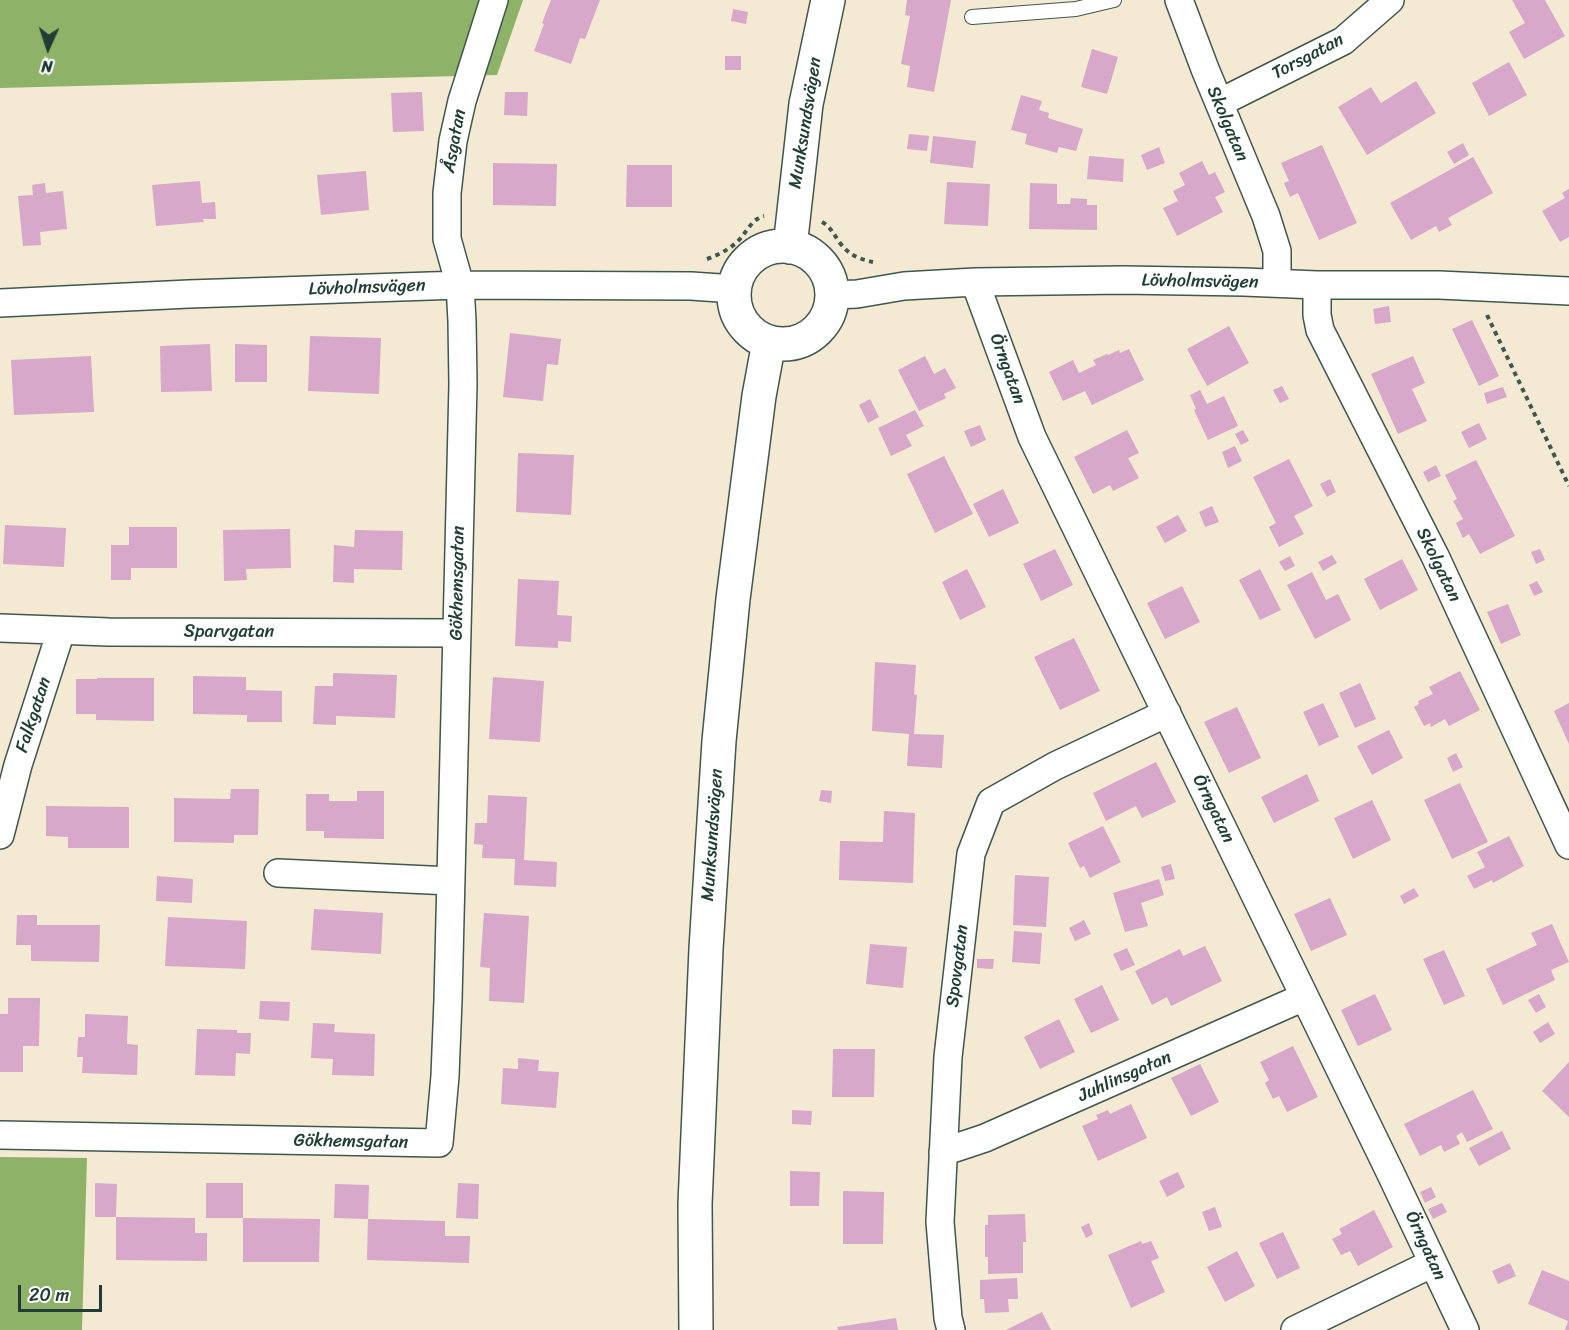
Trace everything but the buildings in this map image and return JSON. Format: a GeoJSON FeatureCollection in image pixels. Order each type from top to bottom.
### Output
{"type":"FeatureCollection","features":[{"type":"Feature","properties":{"kind":"street","name":"Åsgatan"},"geometry":{"type":"LineString","coordinates":[[460,285],[447,239],[447,193],[453,141],[462,101],[494,0]]}},
{"type":"Feature","properties":{"kind":"street","name":"Munksundsvägen"},"geometry":{"type":"LineString","coordinates":[[790,247],[806,104],[828,0]]}},
{"type":"Feature","properties":{"kind":"street","name":"Skolgatan"},"geometry":{"type":"LineString","coordinates":[[1179,0],[1266,216],[1276,251],[1277,283]]}},
{"type":"Feature","properties":{"kind":"street","name":"Torsgatan"},"geometry":{"type":"LineString","coordinates":[[1219,103],[1343,41],[1390,0]]}},
{"type":"Feature","properties":{"kind":"street"},"geometry":{"type":"LineString","coordinates":[[778,246],[790,247],[801,249],[820,262],[828,275],[832,295],[831,306],[822,326],[810,337],[789,344],[770,342],[753,334],[742,322],[736,308],[735,289],[741,271],[757,254],[778,246]]}},
{"type":"Feature","properties":{"kind":"street","name":"Lövholmsvägen"},"geometry":{"type":"LineString","coordinates":[[832,295],[858,294],[904,286],[975,282],[1134,280],[1317,285],[1472,285],[1569,291]]}},
{"type":"Feature","properties":{"kind":"street","name":"Örngatan"},"geometry":{"type":"LineString","coordinates":[[975,282],[1032,437],[1465,1330]]}},
{"type":"Feature","properties":{"kind":"street","name":"Lövholmsvägen"},"geometry":{"type":"LineString","coordinates":[[0,303],[460,285],[691,286],[735,289]]}},
{"type":"Feature","properties":{"kind":"street","name":"Gökhemsgatan"},"geometry":{"type":"LineString","coordinates":[[0,1134],[439,1143],[446,1076],[451,881],[463,384],[460,285]]}},
{"type":"Feature","properties":{"kind":"street","name":"Skolgatan"},"geometry":{"type":"LineString","coordinates":[[1317,285],[1317,315],[1320,330],[1435,556],[1569,845]]}},
{"type":"Feature","properties":{"kind":"street","name":"Munksundsvägen"},"geometry":{"type":"LineString","coordinates":[[696,1330],[695,1204],[706,949],[719,741],[735,576],[759,396],[770,342]]}},
{"type":"Feature","properties":{"kind":"street","name":"Sparvgatan"},"geometry":{"type":"LineString","coordinates":[[0,628],[109,632],[457,633]]}},
{"type":"Feature","properties":{"kind":"street","name":"Falkgatan"},"geometry":{"type":"LineString","coordinates":[[0,835],[18,765],[61,631]]}},
{"type":"Feature","properties":{"kind":"street","name":"Spovgatan"},"geometry":{"type":"LineString","coordinates":[[951,1330],[940,1222],[948,1057],[971,854],[991,802],[1055,766],[1167,713]]}},
{"type":"Feature","properties":{"kind":"street"},"geometry":{"type":"LineString","coordinates":[[278,873],[451,881]]}},
{"type":"Feature","properties":{"kind":"street","name":"Juhlinsgatan"},"geometry":{"type":"LineString","coordinates":[[943,1152],[995,1133],[1304,997]]}},
{"type":"Feature","properties":{"kind":"street"},"geometry":{"type":"LineString","coordinates":[[1295,1330],[1433,1263]]}},
{"type":"Feature","properties":{"kind":"lane"},"geometry":{"type":"LineString","coordinates":[[972,17],[1076,9],[1114,0]]}},
{"type":"Feature","properties":{"kind":"path"},"geometry":{"type":"LineString","coordinates":[[1472,285],[1569,486]]}},
{"type":"Feature","properties":{"kind":"green space"},"geometry":{"type":"Polygon","coordinates":[[[0,0],[523,0],[497,75],[0,88],[0,0]]]}},
{"type":"Feature","properties":{"kind":"green space"},"geometry":{"type":"Polygon","coordinates":[[[0,1157],[87,1158],[82,1330],[0,1330],[0,1157]]]}}]}
